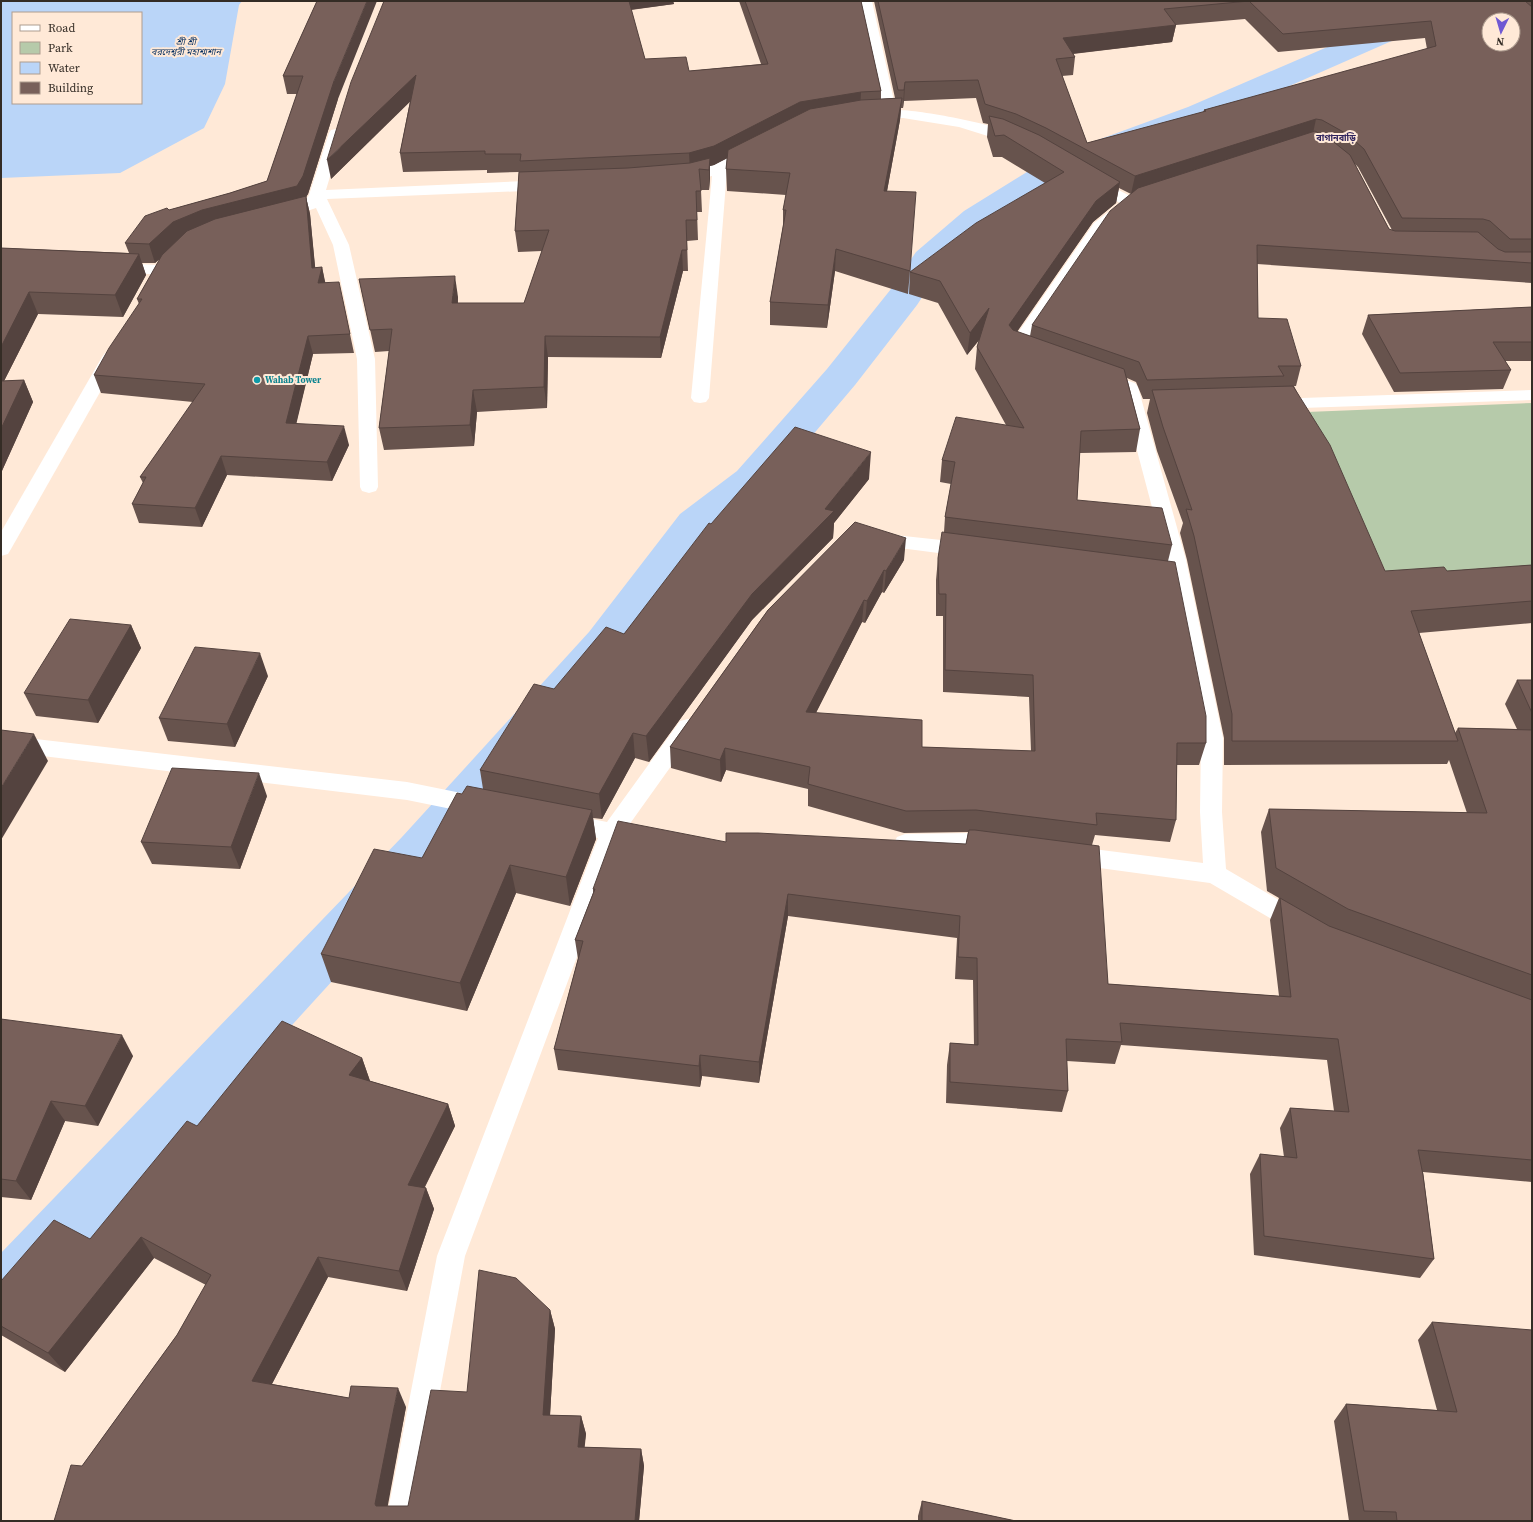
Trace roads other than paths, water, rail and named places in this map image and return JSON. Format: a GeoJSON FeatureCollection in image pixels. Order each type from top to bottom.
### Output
{"type":"FeatureCollection","features":[{"type":"Feature","properties":{"kind":"street"},"geometry":{"type":"LineString","coordinates":[[865,1],[890,114]]}},
{"type":"Feature","properties":{"kind":"street"},"geometry":{"type":"LineString","coordinates":[[860,116],[903,114],[960,123],[1006,136],[1027,146]]}},
{"type":"Feature","properties":{"kind":"street"},"geometry":{"type":"LineString","coordinates":[[294,213],[307,209],[318,195],[339,122]]}},
{"type":"Feature","properties":{"kind":"street"},"geometry":{"type":"LineString","coordinates":[[668,179],[691,177],[720,169],[763,146]]}},
{"type":"Feature","properties":{"kind":"street"},"geometry":{"type":"LineString","coordinates":[[700,398],[720,169]]}},
{"type":"Feature","properties":{"kind":"street"},"geometry":{"type":"LineString","coordinates":[[1079,174],[1129,202]]}},
{"type":"Feature","properties":{"kind":"street"},"geometry":{"type":"LineString","coordinates":[[318,195],[559,185]]}},
{"type":"Feature","properties":{"kind":"street"},"geometry":{"type":"LineString","coordinates":[[1047,358],[1017,347],[1100,226],[1129,202],[1168,189]]}},
{"type":"Feature","properties":{"kind":"street"},"geometry":{"type":"LineString","coordinates":[[318,195],[341,245],[366,359],[369,487]]}},
{"type":"Feature","properties":{"kind":"street"},"geometry":{"type":"LineString","coordinates":[[105,268],[161,272]]}},
{"type":"Feature","properties":{"kind":"street"},"geometry":{"type":"LineString","coordinates":[[1,549],[8,526],[117,346]]}},
{"type":"Feature","properties":{"kind":"street"},"geometry":{"type":"LineString","coordinates":[[1084,371],[1129,387],[1143,407],[1176,560],[1172,576],[1212,738],[1211,812],[1215,874]]}},
{"type":"Feature","properties":{"kind":"street"},"geometry":{"type":"LineString","coordinates":[[1254,404],[1532,395]]}},
{"type":"Feature","properties":{"kind":"street"},"geometry":{"type":"LineString","coordinates":[[858,536],[983,552]]}},
{"type":"Feature","properties":{"kind":"street"},"geometry":{"type":"LineString","coordinates":[[401,1521],[451,1256],[612,832],[700,710]]}},
{"type":"Feature","properties":{"kind":"street"},"geometry":{"type":"LineString","coordinates":[[1,743],[407,791],[492,808]]}},
{"type":"Feature","properties":{"kind":"street"},"geometry":{"type":"LineString","coordinates":[[544,819],[612,832],[663,838]]}},
{"type":"Feature","properties":{"kind":"street"},"geometry":{"type":"LineString","coordinates":[[884,843],[972,842],[1019,848]]}},
{"type":"Feature","properties":{"kind":"street"},"geometry":{"type":"LineString","coordinates":[[1050,852],[1215,874],[1321,936]]}},
{"type":"Feature","properties":{"kind":"water","name":"শ্রী শ্রী বরদেশ্বরী মহাশ্মশান"},"geometry":{"type":"Polygon","coordinates":[[[1,1],[242,1],[239,5],[225,84],[204,128],[120,173],[1,178],[1,1]]]}},
{"type":"Feature","properties":{"kind":"waterway"},"geometry":{"type":"LineString","coordinates":[[1,1298],[420,851],[605,643],[695,524],[752,480],[841,377],[904,297],[929,260],[976,218],[1052,171],[1096,152],[1199,114],[1459,1]]}},
{"type":"Feature","properties":{"kind":"place","name":"Wahab Tower"},"geometry":{"type":"Point","coordinates":[257,380]}},
{"type":"Feature","properties":{"kind":"district","name":"বাগানবাড়ি"},"geometry":{"type":"Point","coordinates":[1336,138]}}]}
